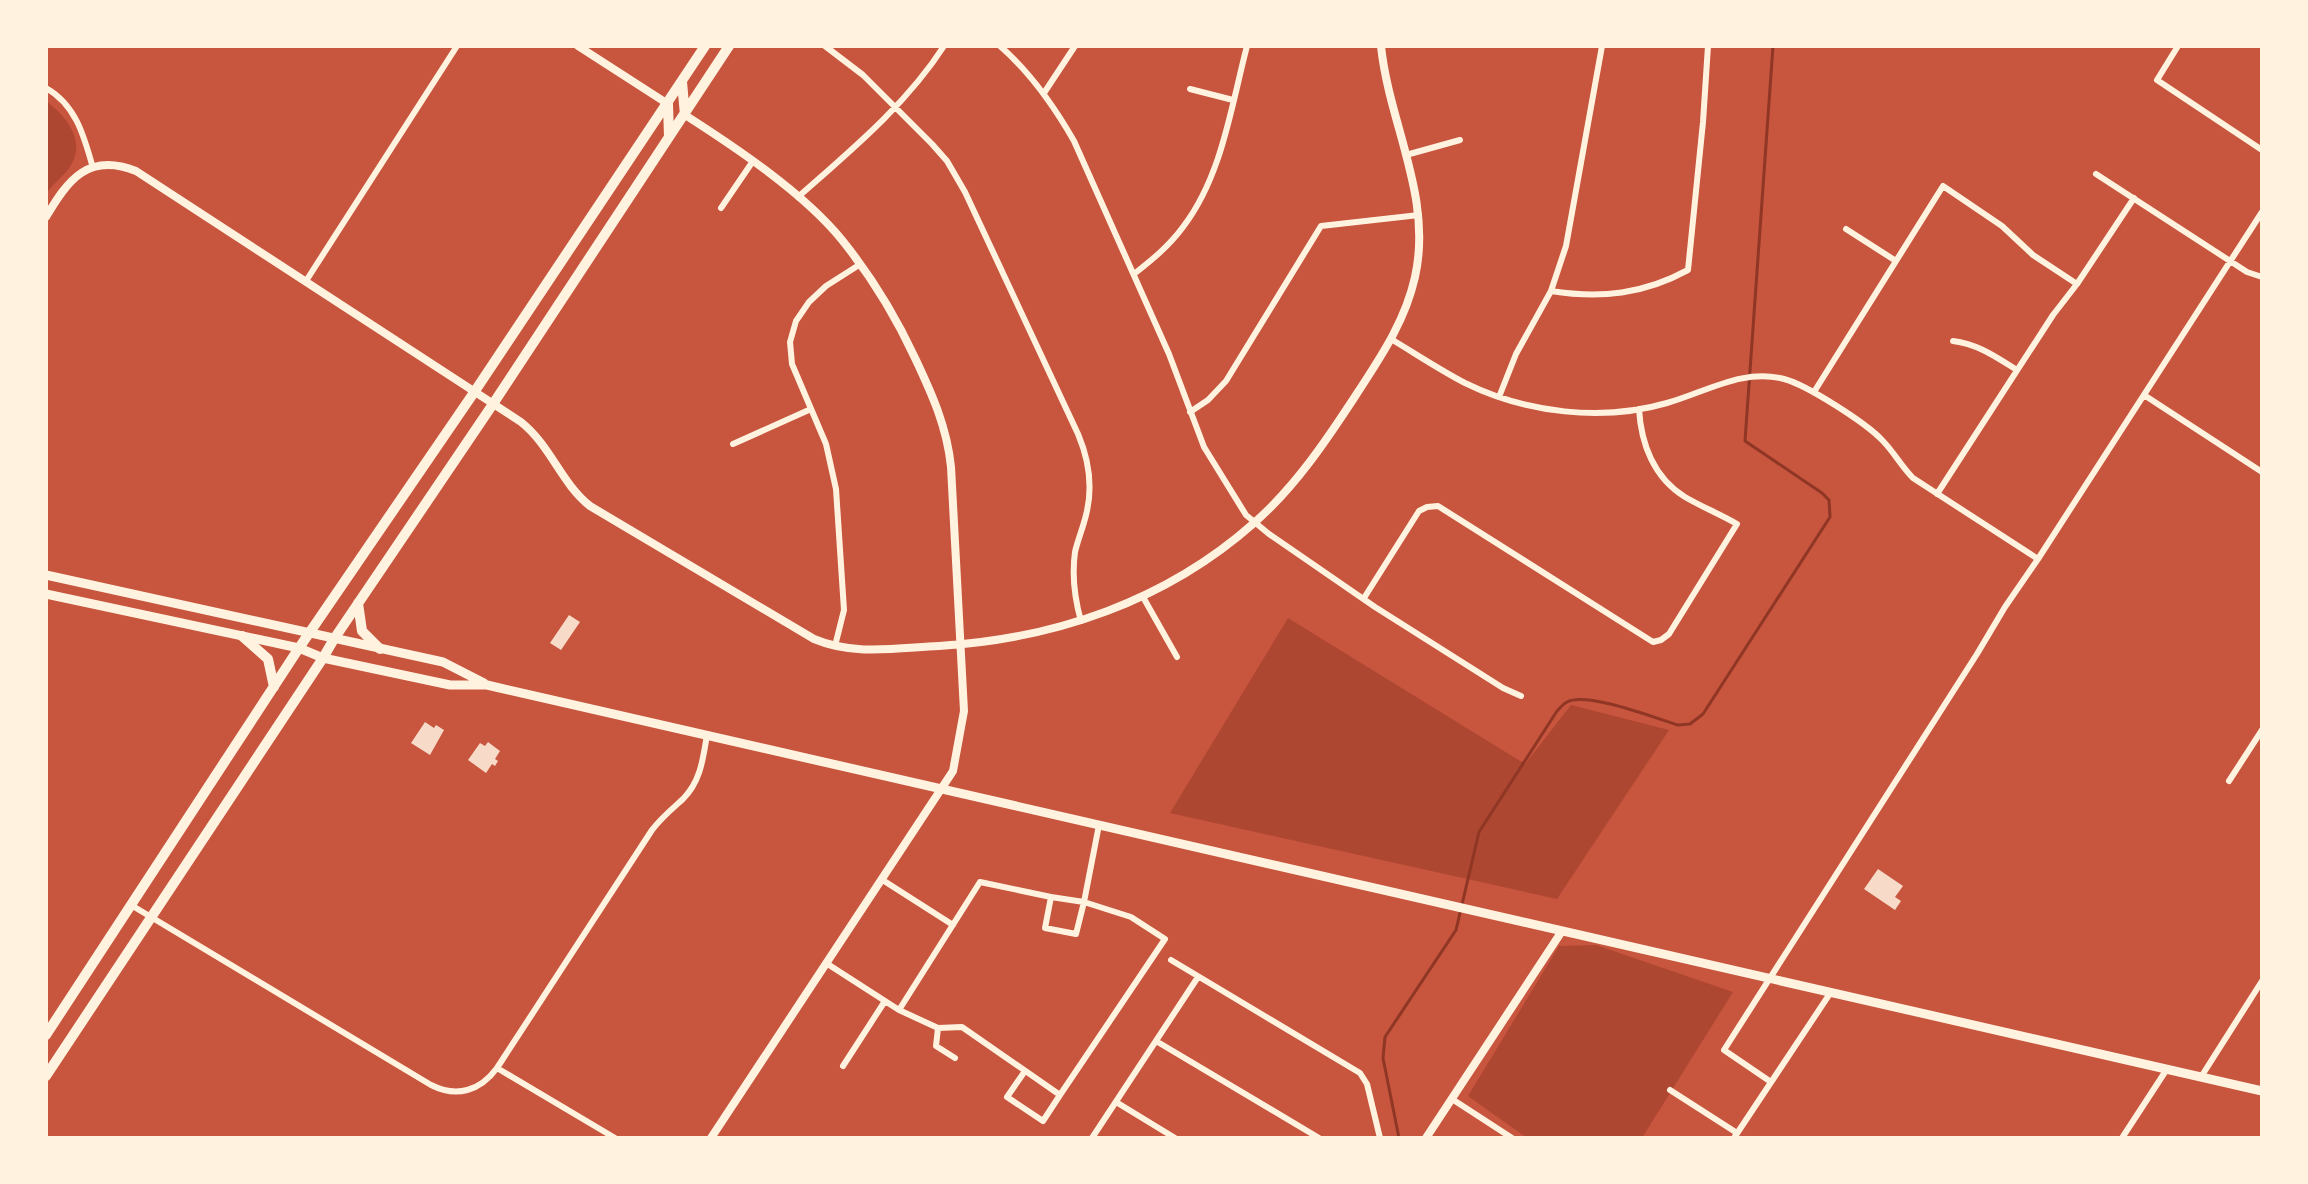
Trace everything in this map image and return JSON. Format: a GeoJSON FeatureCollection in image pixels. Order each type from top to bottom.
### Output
{"type":"FeatureCollection","features":[{"type":"Feature","properties":{"kind":"main road"},"geometry":{"type":"LineString","coordinates":[[46,1035],[299,648],[705,46]]}},
{"type":"Feature","properties":{"kind":"main road"},"geometry":{"type":"LineString","coordinates":[[46,1076],[729,46]]}},
{"type":"Feature","properties":{"kind":"main road"},"geometry":{"type":"LineString","coordinates":[[682,82],[685,115]]}},
{"type":"Feature","properties":{"kind":"main road"},"geometry":{"type":"LineString","coordinates":[[668,104],[669,137]]}},
{"type":"Feature","properties":{"kind":"main road"},"geometry":{"type":"LineString","coordinates":[[46,575],[443,662],[487,685]]}},
{"type":"Feature","properties":{"kind":"main road"},"geometry":{"type":"LineString","coordinates":[[46,594],[299,648],[323,658],[450,685],[487,685],[2262,1091]]}},
{"type":"Feature","properties":{"kind":"main road"},"geometry":{"type":"LineString","coordinates":[[358,603],[362,631],[380,649]]}},
{"type":"Feature","properties":{"kind":"main road"},"geometry":{"type":"LineString","coordinates":[[242,636],[268,659],[274,687]]}},
{"type":"Feature","properties":{"kind":"street"},"geometry":{"type":"LineString","coordinates":[[306,281],[457,46]]}},
{"type":"Feature","properties":{"kind":"street"},"geometry":{"type":"LineString","coordinates":[[578,46],[668,104]]}},
{"type":"Feature","properties":{"kind":"street"},"geometry":{"type":"LineString","coordinates":[[825,46],[863,75],[932,144],[960,181],[1083,445],[1090,477],[1090,498],[1076,552],[1074,575],[1081,621]]}},
{"type":"Feature","properties":{"kind":"street"},"geometry":{"type":"LineString","coordinates":[[798,197],[895,108],[916,86],[944,46]]}},
{"type":"Feature","properties":{"kind":"street"},"geometry":{"type":"LineString","coordinates":[[1000,46],[1044,93],[1074,141],[1169,354],[1198,435],[1216,470],[1246,515],[1364,598],[1503,688],[1521,696]]}},
{"type":"Feature","properties":{"kind":"street"},"geometry":{"type":"LineString","coordinates":[[1044,93],[1075,46]]}},
{"type":"Feature","properties":{"kind":"street"},"geometry":{"type":"LineString","coordinates":[[1134,274],[1168,245],[1194,210],[1213,172],[1247,46]]}},
{"type":"Feature","properties":{"kind":"street"},"geometry":{"type":"LineString","coordinates":[[46,217],[67,185],[83,172],[115,165],[136,171],[521,422],[538,437],[566,483],[590,506],[814,639],[835,646],[873,650],[961,645],[1034,634],[1081,621],[1143,597],[1202,562],[1254,523],[1322,446],[1391,339],[1415,275],[1419,215],[1385,75],[1381,46]]}},
{"type":"Feature","properties":{"kind":"street"},"geometry":{"type":"LineString","coordinates":[[1499,397],[1516,354],[1551,291],[1566,246],[1602,46]]}},
{"type":"Feature","properties":{"kind":"street"},"geometry":{"type":"LineString","coordinates":[[1551,291],[1600,296],[1625,293],[1649,288],[1688,270],[1708,46]]}},
{"type":"Feature","properties":{"kind":"street"},"geometry":{"type":"LineString","coordinates":[[2178,46],[2157,80],[2262,150]]}},
{"type":"Feature","properties":{"kind":"street"},"geometry":{"type":"LineString","coordinates":[[46,88],[61,98],[75,116],[93,168]]}},
{"type":"Feature","properties":{"kind":"street"},"geometry":{"type":"LineString","coordinates":[[1190,89],[1233,100]]}},
{"type":"Feature","properties":{"kind":"street"},"geometry":{"type":"LineString","coordinates":[[685,115],[753,161],[798,197],[841,239],[878,287],[934,397],[945,431],[951,467],[964,711],[953,771],[711,1138]]}},
{"type":"Feature","properties":{"kind":"street"},"geometry":{"type":"LineString","coordinates":[[1406,155],[1460,140]]}},
{"type":"Feature","properties":{"kind":"street"},"geometry":{"type":"LineString","coordinates":[[721,208],[753,161]]}},
{"type":"Feature","properties":{"kind":"street"},"geometry":{"type":"LineString","coordinates":[[2096,174],[2247,272],[2262,277]]}},
{"type":"Feature","properties":{"kind":"street"},"geometry":{"type":"LineString","coordinates":[[1814,392],[1943,186],[2002,226],[2033,255],[2077,284]]}},
{"type":"Feature","properties":{"kind":"street"},"geometry":{"type":"LineString","coordinates":[[1937,494],[2053,315],[2134,198]]}},
{"type":"Feature","properties":{"kind":"street"},"geometry":{"type":"LineString","coordinates":[[1771,1082],[1724,1050],[2005,607],[2262,212]]}},
{"type":"Feature","properties":{"kind":"street"},"geometry":{"type":"LineString","coordinates":[[1190,412],[1208,400],[1226,381],[1321,226],[1419,215]]}},
{"type":"Feature","properties":{"kind":"street"},"geometry":{"type":"LineString","coordinates":[[1846,229],[1896,261]]}},
{"type":"Feature","properties":{"kind":"street"},"geometry":{"type":"LineString","coordinates":[[835,646],[844,610],[836,489],[826,444],[790,353],[792,332],[802,312],[835,279],[859,265]]}},
{"type":"Feature","properties":{"kind":"street"},"geometry":{"type":"LineString","coordinates":[[1391,339],[1457,379],[1499,397],[1560,411],[1639,409],[1692,396],[1738,378],[1766,376],[1789,380],[1814,392],[1870,429],[1886,444],[1905,470],[2038,559]]}},
{"type":"Feature","properties":{"kind":"street"},"geometry":{"type":"LineString","coordinates":[[1953,341],[1974,345],[2017,370]]}},
{"type":"Feature","properties":{"kind":"street"},"geometry":{"type":"LineString","coordinates":[[2144,395],[2262,472]]}},
{"type":"Feature","properties":{"kind":"street"},"geometry":{"type":"LineString","coordinates":[[733,444],[811,409]]}},
{"type":"Feature","properties":{"kind":"street"},"geometry":{"type":"LineString","coordinates":[[1364,598],[1419,511],[1438,506],[1653,642],[1661,640],[1669,634],[1737,524],[1687,498],[1663,478],[1647,451],[1639,409]]}},
{"type":"Feature","properties":{"kind":"street"},"geometry":{"type":"LineString","coordinates":[[1143,597],[1177,657]]}},
{"type":"Feature","properties":{"kind":"street"},"geometry":{"type":"LineString","coordinates":[[2229,781],[2262,730]]}},
{"type":"Feature","properties":{"kind":"street"},"geometry":{"type":"LineString","coordinates":[[131,905],[440,1090],[472,1090],[490,1078],[652,830],[694,784],[702,764],[707,735]]}},
{"type":"Feature","properties":{"kind":"street"},"geometry":{"type":"LineString","coordinates":[[1051,897],[1045,928],[1076,934],[1099,825]]}},
{"type":"Feature","properties":{"kind":"street"},"geometry":{"type":"LineString","coordinates":[[881,879],[953,925]]}},
{"type":"Feature","properties":{"kind":"street"},"geometry":{"type":"LineString","coordinates":[[899,1010],[980,882],[1084,902],[1131,917],[1165,939],[1043,1121],[1007,1097],[1025,1071]]}},
{"type":"Feature","properties":{"kind":"street"},"geometry":{"type":"LineString","coordinates":[[1426,1138],[1562,931]]}},
{"type":"Feature","properties":{"kind":"street"},"geometry":{"type":"LineString","coordinates":[[1171,960],[1360,1073],[1367,1084],[1380,1138]]}},
{"type":"Feature","properties":{"kind":"street"},"geometry":{"type":"LineString","coordinates":[[826,963],[899,1010],[938,1028],[962,1027],[1060,1095]]}},
{"type":"Feature","properties":{"kind":"street"},"geometry":{"type":"LineString","coordinates":[[1092,1138],[1198,977]]}},
{"type":"Feature","properties":{"kind":"street"},"geometry":{"type":"LineString","coordinates":[[2201,1077],[2262,981]]}},
{"type":"Feature","properties":{"kind":"street"},"geometry":{"type":"LineString","coordinates":[[1670,1090],[1735,1136],[1831,992]]}},
{"type":"Feature","properties":{"kind":"street"},"geometry":{"type":"LineString","coordinates":[[843,1066],[885,1001]]}},
{"type":"Feature","properties":{"kind":"street"},"geometry":{"type":"LineString","coordinates":[[938,1028],[936,1046],[955,1058]]}},
{"type":"Feature","properties":{"kind":"street"},"geometry":{"type":"LineString","coordinates":[[1156,1041],[1319,1138]]}},
{"type":"Feature","properties":{"kind":"street"},"geometry":{"type":"LineString","coordinates":[[497,1068],[615,1138]]}},
{"type":"Feature","properties":{"kind":"street"},"geometry":{"type":"LineString","coordinates":[[2122,1138],[2167,1069]]}},
{"type":"Feature","properties":{"kind":"street"},"geometry":{"type":"LineString","coordinates":[[1452,1099],[1512,1138]]}},
{"type":"Feature","properties":{"kind":"street"},"geometry":{"type":"LineString","coordinates":[[1116,1102],[1175,1138]]}},
{"type":"Feature","properties":{"kind":"shaded area"},"geometry":{"type":"Polygon","coordinates":[[[46,101],[67,121],[76,147],[68,169],[46,194],[46,101]]]}},
{"type":"Feature","properties":{"kind":"shaded area"},"geometry":{"type":"Polygon","coordinates":[[[1288,618],[1525,764],[1571,705],[1669,730],[1557,899],[1170,813],[1288,618]]]}},
{"type":"Feature","properties":{"kind":"shaded area"},"geometry":{"type":"Polygon","coordinates":[[[1596,945],[1733,992],[1642,1138],[1527,1138],[1468,1096],[1559,946],[1596,945]]]}},
{"type":"Feature","properties":{"kind":"building"},"geometry":{"type":"Polygon","coordinates":[[[569,615],[580,622],[561,650],[550,643],[569,615]]]}},
{"type":"Feature","properties":{"kind":"building"},"geometry":{"type":"Polygon","coordinates":[[[425,722],[444,730],[430,755],[411,743],[425,722]]]}},
{"type":"Feature","properties":{"kind":"building"},"geometry":{"type":"Polygon","coordinates":[[[488,742],[500,751],[495,766],[492,764],[486,773],[468,760],[480,743],[485,746],[488,742]]]}},
{"type":"Feature","properties":{"kind":"building"},"geometry":{"type":"Polygon","coordinates":[[[1878,869],[1903,886],[1895,897],[1901,901],[1895,910],[1864,889],[1878,869]]]}},
{"type":"Feature","properties":{"kind":"waterway"},"geometry":{"type":"LineString","coordinates":[[1399,1138],[1383,1058],[1385,1037],[1456,930],[1479,832],[1557,711],[1567,702],[1589,700],[1678,725],[1690,724],[1703,714],[1830,517],[1829,500],[1822,493],[1745,441],[1773,46]]}}]}
